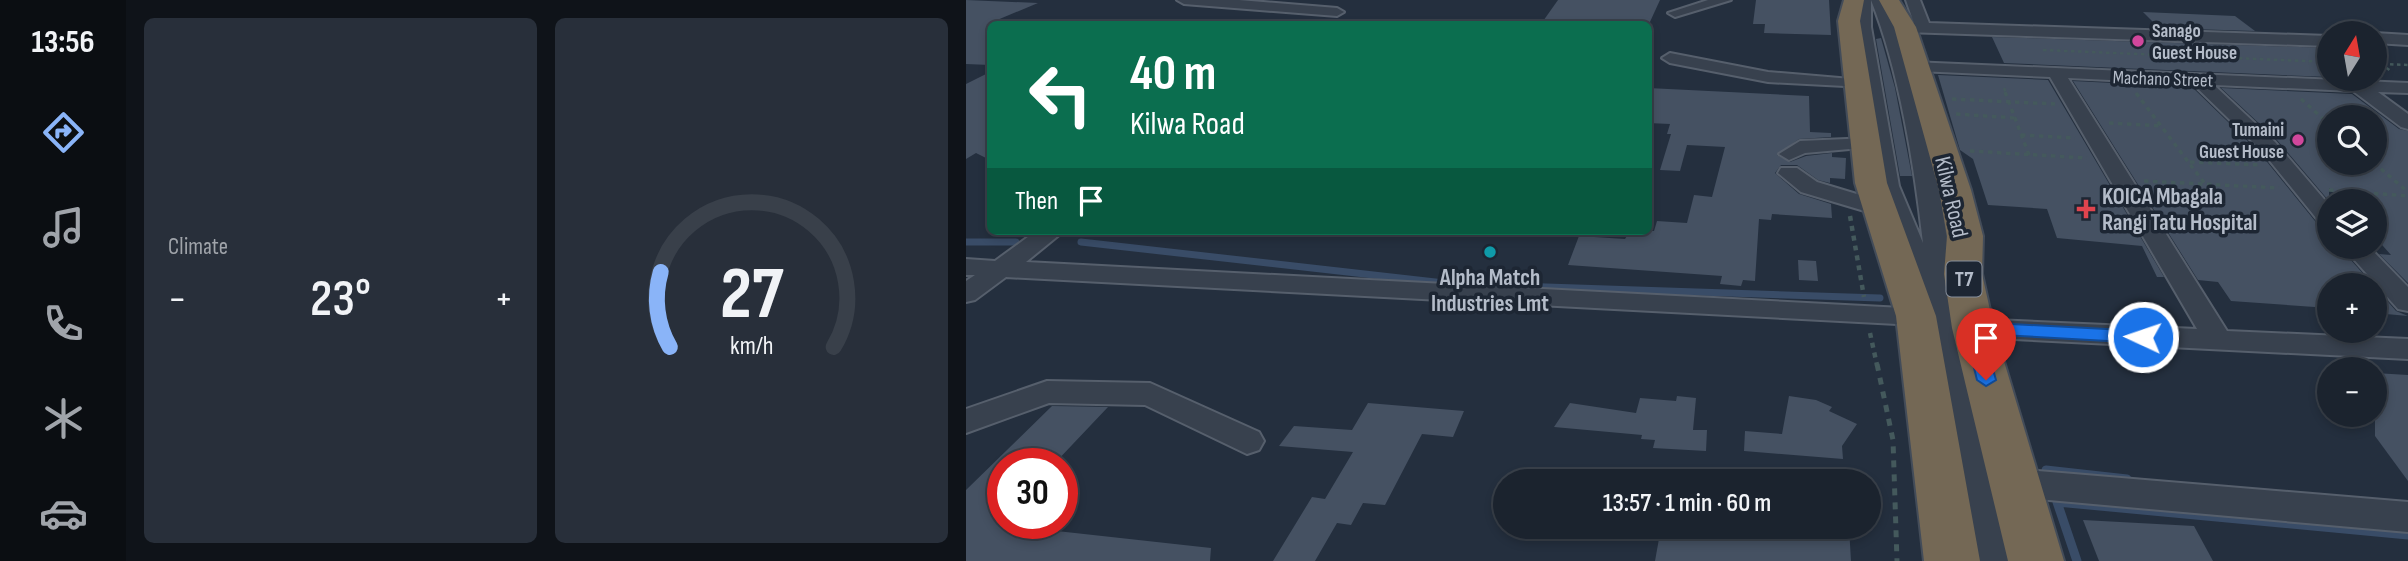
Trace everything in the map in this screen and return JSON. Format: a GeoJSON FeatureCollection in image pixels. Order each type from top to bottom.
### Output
{"type":"FeatureCollection","features":[{"type":"Feature","properties":{"kind":"highway","name":"Kilwa Road"},"geometry":{"type":"LineString","coordinates":[[1854,0],[1849,21],[1865,143],[1864,203],[1945,326],[2014,483],[2036,561]]}},
{"type":"Feature","properties":{"kind":"highway","name":"Kilwa Road"},"geometry":{"type":"LineString","coordinates":[[1910,15],[1925,92],[1955,190],[1965,236],[1963,274],[1945,326],[1952,561]]}},
{"type":"Feature","properties":{"kind":"street"},"geometry":{"type":"LineString","coordinates":[[1184,0],[1337,12]]}},
{"type":"Feature","properties":{"kind":"street"},"geometry":{"type":"LineString","coordinates":[[1325,21],[1353,0]]}},
{"type":"Feature","properties":{"kind":"street"},"geometry":{"type":"LineString","coordinates":[[1675,13],[1724,0]]}},
{"type":"Feature","properties":{"kind":"street"},"geometry":{"type":"LineString","coordinates":[[1864,0],[1863,27],[1888,186],[1917,266],[1945,326]]}},
{"type":"Feature","properties":{"kind":"street"},"geometry":{"type":"LineString","coordinates":[[1878,0],[1890,28],[1928,188],[1945,326],[1996,561]]}},
{"type":"Feature","properties":{"kind":"street"},"geometry":{"type":"LineString","coordinates":[[1910,15],[2317,38]]}},
{"type":"Feature","properties":{"kind":"street"},"geometry":{"type":"LineString","coordinates":[[2387,41],[2408,42]]}},
{"type":"Feature","properties":{"kind":"street"},"geometry":{"type":"LineString","coordinates":[[1670,58],[1768,77],[1857,84]]}},
{"type":"Feature","properties":{"kind":"street"},"geometry":{"type":"LineString","coordinates":[[2057,74],[2122,180],[2148,230],[2218,340]]}},
{"type":"Feature","properties":{"kind":"street","name":"Machano Street"},"geometry":{"type":"LineString","coordinates":[[1925,92],[2057,74],[2317,84]]}},
{"type":"Feature","properties":{"kind":"street"},"geometry":{"type":"LineString","coordinates":[[2199,80],[2288,167],[2301,189],[2317,206]]}},
{"type":"Feature","properties":{"kind":"street","name":"Machano Street"},"geometry":{"type":"LineString","coordinates":[[2387,87],[2408,88]]}},
{"type":"Feature","properties":{"kind":"street"},"geometry":{"type":"LineString","coordinates":[[2365,91],[2408,123]]}},
{"type":"Feature","properties":{"kind":"street"},"geometry":{"type":"LineString","coordinates":[[1864,203],[1809,187],[1789,163],[1800,147],[1865,143]]}},
{"type":"Feature","properties":{"kind":"street"},"geometry":{"type":"LineString","coordinates":[[966,294],[1047,235]]}},
{"type":"Feature","properties":{"kind":"street"},"geometry":{"type":"LineString","coordinates":[[2367,259],[2408,303]]}},
{"type":"Feature","properties":{"kind":"street"},"geometry":{"type":"LineString","coordinates":[[966,267],[1865,311],[1945,326],[2408,349]]}},
{"type":"Feature","properties":{"kind":"street"},"geometry":{"type":"LineString","coordinates":[[966,421],[1047,392],[1150,394],[1247,441]]}},
{"type":"Feature","properties":{"kind":"street"},"geometry":{"type":"LineString","coordinates":[[2014,483],[2408,517]]}},
{"type":"Feature","properties":{"kind":"path"},"geometry":{"type":"LineString","coordinates":[[2037,50],[2317,62]]}},
{"type":"Feature","properties":{"kind":"path"},"geometry":{"type":"LineString","coordinates":[[2387,63],[2408,65]]}},
{"type":"Feature","properties":{"kind":"path"},"geometry":{"type":"LineString","coordinates":[[2124,76],[2205,184]]}},
{"type":"Feature","properties":{"kind":"path"},"geometry":{"type":"LineString","coordinates":[[2282,83],[2317,114]]}},
{"type":"Feature","properties":{"kind":"path"},"geometry":{"type":"LineString","coordinates":[[2004,88],[2029,155]]}},
{"type":"Feature","properties":{"kind":"path"},"geometry":{"type":"LineString","coordinates":[[1925,92],[2009,102],[2092,131]]}},
{"type":"Feature","properties":{"kind":"path"},"geometry":{"type":"LineString","coordinates":[[1925,92],[2015,118]]}},
{"type":"Feature","properties":{"kind":"path"},"geometry":{"type":"LineString","coordinates":[[2021,135],[2162,126]]}},
{"type":"Feature","properties":{"kind":"path"},"geometry":{"type":"LineString","coordinates":[[1941,149],[2029,155],[2092,131]]}},
{"type":"Feature","properties":{"kind":"path"},"geometry":{"type":"LineString","coordinates":[[2189,162],[2288,167]]}},
{"type":"Feature","properties":{"kind":"path"},"geometry":{"type":"LineString","coordinates":[[2387,175],[2408,194]]}},
{"type":"Feature","properties":{"kind":"path"},"geometry":{"type":"LineString","coordinates":[[2122,180],[2408,194]]}},
{"type":"Feature","properties":{"kind":"path"},"geometry":{"type":"LineString","coordinates":[[1864,203],[1850,231],[1893,440],[1897,561]]}},
{"type":"Feature","properties":{"kind":"building"},"geometry":{"type":"Polygon","coordinates":[[[966,0],[1038,3],[995,21],[987,21],[987,65],[966,64],[966,0]]]}},
{"type":"Feature","properties":{"kind":"building"},"geometry":{"type":"Polygon","coordinates":[[[1558,0],[1660,0],[1650,21],[1543,21],[1558,0]]]}},
{"type":"Feature","properties":{"kind":"building"},"geometry":{"type":"Polygon","coordinates":[[[1756,0],[1829,0],[1831,35],[1764,33],[1765,24],[1753,24],[1756,0]]]}},
{"type":"Feature","properties":{"kind":"building"},"geometry":{"type":"Polygon","coordinates":[[[2143,12],[2235,16],[2255,31],[2159,28],[2143,12]]]}},
{"type":"Feature","properties":{"kind":"building"},"geometry":{"type":"Polygon","coordinates":[[[1992,37],[2317,48],[2317,76],[2004,63],[1992,37]]]}},
{"type":"Feature","properties":{"kind":"building"},"geometry":{"type":"Polygon","coordinates":[[[1881,38],[1895,88],[1912,176],[1900,176],[1876,39],[1881,38]]]}},
{"type":"Feature","properties":{"kind":"building"},"geometry":{"type":"Polygon","coordinates":[[[987,74],[987,158],[976,153],[966,159],[966,84],[987,74]]]}},
{"type":"Feature","properties":{"kind":"building"},"geometry":{"type":"Polygon","coordinates":[[[1938,75],[2048,80],[2164,277],[2157,277],[2142,246],[2057,238],[2047,209],[1988,205],[1973,159],[1960,150],[1938,75]]]}},
{"type":"Feature","properties":{"kind":"building"},"geometry":{"type":"Polygon","coordinates":[[[2073,81],[2192,87],[2259,152],[2317,224],[2317,259],[2350,259],[2362,273],[2317,273],[2317,307],[2231,301],[2218,282],[2198,280],[2073,81]]]}},
{"type":"Feature","properties":{"kind":"building"},"geometry":{"type":"Polygon","coordinates":[[[1652,88],[1809,96],[1810,132],[1831,133],[1831,137],[1799,139],[1777,155],[1790,162],[1806,156],[1832,153],[1832,157],[1846,158],[1845,179],[1830,178],[1830,183],[1818,180],[1797,165],[1781,165],[1775,173],[1799,194],[1831,204],[1832,218],[1772,214],[1771,220],[1759,219],[1755,281],[1743,280],[1741,286],[1720,284],[1722,276],[1568,265],[1579,236],[1625,239],[1628,235],[1652,235],[1657,221],[1687,223],[1694,195],[1712,197],[1725,147],[1687,145],[1680,171],[1660,170],[1671,134],[1667,134],[1670,124],[1652,123],[1652,88]]]}},
{"type":"Feature","properties":{"kind":"building"},"geometry":{"type":"Polygon","coordinates":[[[2221,88],[2352,94],[2367,105],[2317,105],[2317,175],[2387,175],[2387,120],[2399,129],[2408,131],[2408,283],[2384,259],[2387,259],[2387,255],[2391,255],[2387,250],[2387,189],[2319,189],[2277,140],[2221,88]]]}},
{"type":"Feature","properties":{"kind":"building"},"geometry":{"type":"Polygon","coordinates":[[[1798,260],[1816,261],[1818,281],[1799,280],[1798,260]]]}},
{"type":"Feature","properties":{"kind":"building"},"geometry":{"type":"Polygon","coordinates":[[[2387,301],[2396,311],[2408,316],[2387,314],[2387,301]]]}},
{"type":"Feature","properties":{"kind":"building"},"geometry":{"type":"Polygon","coordinates":[[[2387,374],[2408,375],[2408,481],[2375,436],[2375,427],[2387,427],[2387,374]]]}},
{"type":"Feature","properties":{"kind":"building"},"geometry":{"type":"Polygon","coordinates":[[[1677,396],[1696,398],[1693,430],[1707,430],[1706,451],[1653,448],[1655,440],[1641,439],[1642,435],[1554,427],[1570,403],[1636,413],[1640,398],[1676,401],[1677,396]]]}},
{"type":"Feature","properties":{"kind":"building"},"geometry":{"type":"Polygon","coordinates":[[[1789,396],[1816,400],[1832,407],[1829,411],[1857,424],[1842,446],[1843,459],[1744,451],[1745,431],[1782,434],[1789,396]]]}},
{"type":"Feature","properties":{"kind":"building"},"geometry":{"type":"Polygon","coordinates":[[[1368,403],[1464,411],[1453,437],[1422,434],[1385,505],[1363,503],[1351,525],[1337,523],[1315,561],[1273,561],[1312,497],[1325,499],[1353,452],[1279,446],[1294,426],[1352,430],[1368,403]]]}},
{"type":"Feature","properties":{"kind":"building"},"geometry":{"type":"Polygon","coordinates":[[[1052,406],[1108,407],[1069,448],[1009,448],[1052,406]]]}},
{"type":"Feature","properties":{"kind":"building"},"geometry":{"type":"Polygon","coordinates":[[[987,469],[987,539],[1078,539],[1078,533],[1211,548],[1210,561],[966,561],[966,490],[987,469]]]}},
{"type":"Feature","properties":{"kind":"building"},"geometry":{"type":"Polygon","coordinates":[[[2083,520],[2194,526],[2213,561],[2099,561],[2083,520]]]}},
{"type":"Feature","properties":{"kind":"building"},"geometry":{"type":"Polygon","coordinates":[[[1659,539],[1850,539],[1851,561],[1655,561],[1659,539]]]}},
{"type":"Feature","properties":{"kind":"waterway"},"geometry":{"type":"LineString","coordinates":[[966,242],[1016,242]]}},
{"type":"Feature","properties":{"kind":"waterway"},"geometry":{"type":"LineString","coordinates":[[1081,242],[1453,284],[1880,298]]}},
{"type":"Feature","properties":{"kind":"waterway"},"geometry":{"type":"LineString","coordinates":[[2047,473],[2046,470],[2127,479]]}},
{"type":"Feature","properties":{"kind":"waterway"},"geometry":{"type":"LineString","coordinates":[[2077,561],[2057,502],[2408,535]]}},
{"type":"Feature","properties":{"kind":"place","name":"Sanago Guest House"},"geometry":{"type":"Point","coordinates":[2138,41]}},
{"type":"Feature","properties":{"kind":"place","name":"Tumaini Guest House"},"geometry":{"type":"Point","coordinates":[2298,140]}},
{"type":"Feature","properties":{"kind":"place","name":"KOICA Mbagala Rangi Tatu Hospital"},"geometry":{"type":"Point","coordinates":[2086,209]}},
{"type":"Feature","properties":{"kind":"place","name":"Alpha Match Industries Lmt"},"geometry":{"type":"Point","coordinates":[1490,252]}},
{"type":"Feature","properties":{"kind":"route"},"geometry":{"type":"LineString","coordinates":[[1986,380],[1973,328],[2143,337]]}}]}
